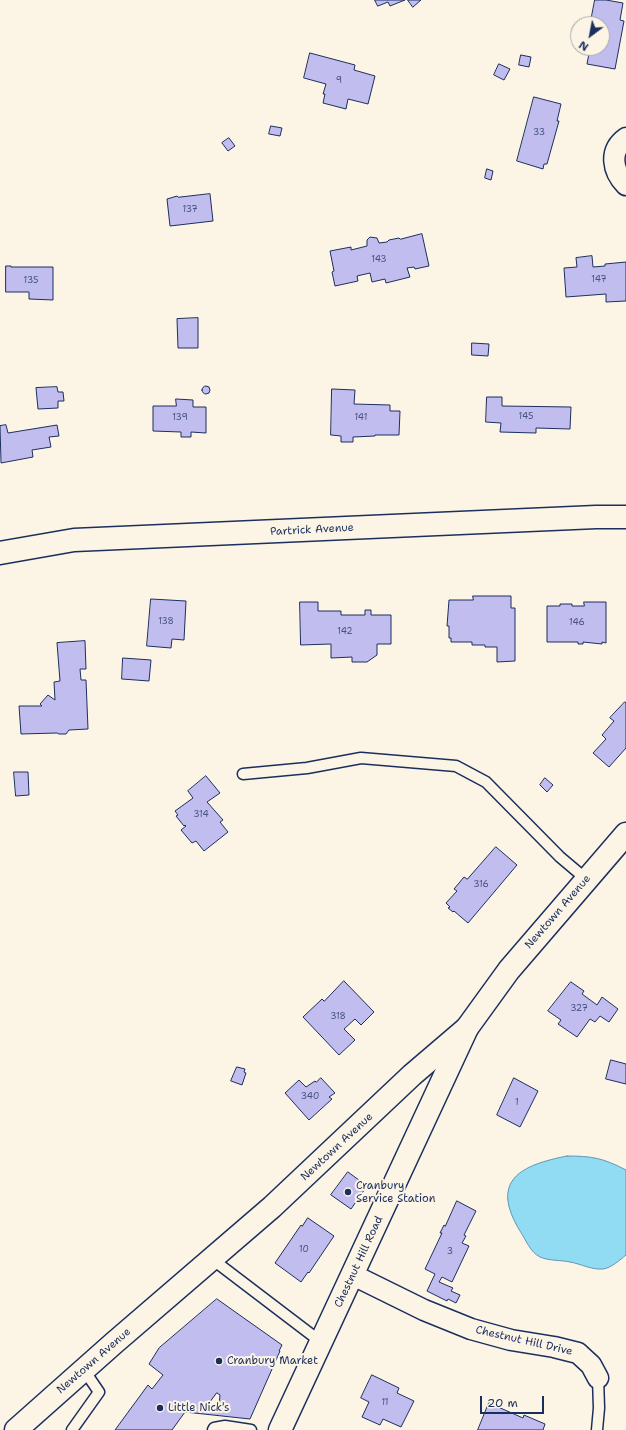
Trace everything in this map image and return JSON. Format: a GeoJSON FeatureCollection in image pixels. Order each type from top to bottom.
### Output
{"type":"FeatureCollection","features":[{"type":"Feature","properties":{"kind":"street"},"geometry":{"type":"LineString","coordinates":[[626,138],[617,148],[614,158],[614,168],[626,185]]}},
{"type":"Feature","properties":{"kind":"street","name":"Partrick Avenue"},"geometry":{"type":"LineString","coordinates":[[0,553],[74,540],[596,517],[626,517]]}},
{"type":"Feature","properties":{"kind":"street","name":"Newtown Avenue"},"geometry":{"type":"LineString","coordinates":[[16,1430],[272,1207],[412,1076],[467,1028],[509,970],[626,834]]}},
{"type":"Feature","properties":{"kind":"street","name":"Chestnut Hill Road"},"geometry":{"type":"LineString","coordinates":[[280,1430],[353,1276],[467,1028]]}},
{"type":"Feature","properties":{"kind":"street","name":"Chestnut Hill Drive"},"geometry":{"type":"LineString","coordinates":[[353,1276],[424,1310],[472,1329],[511,1340],[554,1347],[578,1353],[591,1365],[598,1378]]}},
{"type":"Feature","properties":{"kind":"lane"},"geometry":{"type":"LineString","coordinates":[[243,774],[307,768],[361,758],[456,766],[486,782],[560,857],[586,879]]}},
{"type":"Feature","properties":{"kind":"lane"},"geometry":{"type":"LineString","coordinates":[[212,1259],[321,1342]]}},
{"type":"Feature","properties":{"kind":"lane"},"geometry":{"type":"LineString","coordinates":[[72,1430],[99,1392],[84,1370]]}},
{"type":"Feature","properties":{"kind":"lane"},"geometry":{"type":"LineString","coordinates":[[597,1430],[599,1408],[598,1378]]}},
{"type":"Feature","properties":{"kind":"lane"},"geometry":{"type":"LineString","coordinates":[[213,1430],[214,1428],[225,1426],[251,1430]]}},
{"type":"Feature","properties":{"kind":"water"},"geometry":{"type":"Polygon","coordinates":[[[567,1156],[597,1158],[626,1170],[626,1255],[609,1267],[595,1269],[570,1262],[540,1257],[528,1246],[511,1214],[508,1199],[509,1187],[515,1178],[524,1170],[536,1164],[567,1156]]]}},
{"type":"Feature","properties":{"kind":"building"},"geometry":{"type":"Polygon","coordinates":[[[375,0],[405,0],[390,6],[388,2],[378,6],[375,0]]]}},
{"type":"Feature","properties":{"kind":"building"},"geometry":{"type":"Polygon","coordinates":[[[408,0],[421,0],[413,7],[408,0]]]}},
{"type":"Feature","properties":{"kind":"building"},"geometry":{"type":"Polygon","coordinates":[[[595,0],[623,3],[620,20],[624,21],[615,69],[587,64],[588,56],[610,56],[610,16],[592,16],[595,0]]]}},
{"type":"Feature","properties":{"kind":"building"},"geometry":{"type":"Polygon","coordinates":[[[310,53],[355,65],[354,70],[375,76],[368,104],[348,99],[346,109],[323,103],[325,94],[323,94],[326,84],[304,78],[310,53]]]}},
{"type":"Feature","properties":{"kind":"building"},"geometry":{"type":"Polygon","coordinates":[[[521,55],[531,57],[529,67],[519,65],[521,55]]]}},
{"type":"Feature","properties":{"kind":"building"},"geometry":{"type":"Polygon","coordinates":[[[499,64],[510,69],[504,80],[494,75],[499,64]]]}},
{"type":"Feature","properties":{"kind":"building"},"geometry":{"type":"Polygon","coordinates":[[[534,97],[561,104],[557,121],[559,121],[547,164],[544,164],[543,169],[517,161],[534,97]]]}},
{"type":"Feature","properties":{"kind":"building"},"geometry":{"type":"Polygon","coordinates":[[[271,126],[282,128],[280,136],[269,134],[271,126]]]}},
{"type":"Feature","properties":{"kind":"building"},"geometry":{"type":"Polygon","coordinates":[[[229,138],[235,146],[228,151],[222,143],[229,138]]]}},
{"type":"Feature","properties":{"kind":"building"},"geometry":{"type":"Polygon","coordinates":[[[487,169],[493,171],[491,180],[485,178],[487,169]]]}},
{"type":"Feature","properties":{"kind":"building"},"geometry":{"type":"Polygon","coordinates":[[[210,194],[213,221],[170,226],[167,199],[177,196],[210,194]]]}},
{"type":"Feature","properties":{"kind":"building"},"geometry":{"type":"Polygon","coordinates":[[[422,234],[429,266],[415,269],[414,267],[407,268],[410,277],[386,283],[385,279],[372,282],[370,273],[357,276],[358,281],[335,286],[330,251],[351,247],[351,250],[367,246],[367,240],[370,237],[377,238],[379,243],[422,234]]]}},
{"type":"Feature","properties":{"kind":"building"},"geometry":{"type":"Polygon","coordinates":[[[592,256],[593,267],[626,262],[626,301],[606,302],[606,294],[566,297],[564,268],[577,267],[576,258],[592,256]]]}},
{"type":"Feature","properties":{"kind":"building"},"geometry":{"type":"Polygon","coordinates":[[[6,266],[53,267],[53,300],[29,299],[29,292],[6,292],[6,266]]]}},
{"type":"Feature","properties":{"kind":"building"},"geometry":{"type":"Polygon","coordinates":[[[198,318],[198,348],[178,348],[177,319],[198,318]]]}},
{"type":"Feature","properties":{"kind":"building"},"geometry":{"type":"Polygon","coordinates":[[[472,343],[489,344],[488,356],[472,355],[472,343]]]}},
{"type":"Feature","properties":{"kind":"building"},"geometry":{"type":"Polygon","coordinates":[[[204,386],[208,386],[210,390],[208,394],[204,394],[202,392],[202,388],[204,386]]]}},
{"type":"Feature","properties":{"kind":"building"},"geometry":{"type":"Polygon","coordinates":[[[57,387],[58,392],[63,392],[64,401],[58,401],[58,408],[38,409],[36,388],[57,387]]]}},
{"type":"Feature","properties":{"kind":"building"},"geometry":{"type":"Polygon","coordinates":[[[332,389],[355,390],[354,404],[390,405],[390,411],[400,411],[399,435],[353,437],[353,442],[341,442],[341,436],[331,435],[332,389]]]}},
{"type":"Feature","properties":{"kind":"building"},"geometry":{"type":"Polygon","coordinates":[[[487,397],[502,397],[502,406],[571,407],[570,429],[536,428],[536,433],[500,432],[501,423],[486,422],[487,397]]]}},
{"type":"Feature","properties":{"kind":"building"},"geometry":{"type":"Polygon","coordinates":[[[176,399],[193,400],[193,407],[206,407],[206,433],[191,432],[191,437],[181,437],[181,432],[153,431],[153,406],[176,406],[176,399]]]}},
{"type":"Feature","properties":{"kind":"building"},"geometry":{"type":"Polygon","coordinates":[[[6,425],[8,433],[57,425],[59,436],[49,437],[51,447],[32,450],[33,457],[1,463],[0,426],[6,425]]]}},
{"type":"Feature","properties":{"kind":"building"},"geometry":{"type":"Polygon","coordinates":[[[473,596],[511,596],[511,608],[515,608],[515,661],[497,662],[497,647],[472,645],[472,642],[451,642],[451,638],[449,638],[449,626],[447,626],[449,600],[473,600],[473,596]]]}},
{"type":"Feature","properties":{"kind":"building"},"geometry":{"type":"Polygon","coordinates":[[[151,599],[186,601],[184,640],[172,639],[171,648],[147,646],[151,599]]]}},
{"type":"Feature","properties":{"kind":"building"},"geometry":{"type":"Polygon","coordinates":[[[300,602],[318,602],[318,611],[341,611],[341,615],[365,615],[365,610],[371,610],[371,615],[391,615],[391,644],[377,644],[377,655],[367,662],[352,662],[352,657],[331,658],[331,644],[301,645],[300,602]]]}},
{"type":"Feature","properties":{"kind":"building"},"geometry":{"type":"Polygon","coordinates":[[[584,602],[606,602],[606,643],[583,642],[583,644],[578,644],[578,642],[547,642],[547,606],[572,604],[572,606],[584,606],[584,602]]]}},
{"type":"Feature","properties":{"kind":"building"},"geometry":{"type":"Polygon","coordinates":[[[85,641],[86,669],[80,669],[81,680],[86,680],[88,729],[69,730],[66,734],[21,734],[19,706],[42,706],[40,704],[48,695],[55,700],[54,682],[60,681],[57,643],[85,641]]]}},
{"type":"Feature","properties":{"kind":"building"},"geometry":{"type":"Polygon","coordinates":[[[123,658],[151,660],[149,681],[122,679],[123,658]]]}},
{"type":"Feature","properties":{"kind":"building"},"geometry":{"type":"Polygon","coordinates":[[[625,702],[626,748],[609,767],[593,753],[606,739],[602,735],[614,721],[610,718],[625,702]]]}},
{"type":"Feature","properties":{"kind":"building"},"geometry":{"type":"Polygon","coordinates":[[[14,772],[28,772],[29,795],[16,796],[14,772]]]}},
{"type":"Feature","properties":{"kind":"building"},"geometry":{"type":"Polygon","coordinates":[[[206,776],[220,793],[207,802],[223,820],[220,822],[228,832],[204,851],[196,841],[192,843],[181,830],[186,826],[184,826],[176,816],[178,815],[175,811],[193,798],[188,791],[206,776]]]}},
{"type":"Feature","properties":{"kind":"building"},"geometry":{"type":"Polygon","coordinates":[[[545,778],[553,785],[547,792],[540,785],[545,778]]]}},
{"type":"Feature","properties":{"kind":"building"},"geometry":{"type":"Polygon","coordinates":[[[496,847],[517,865],[468,923],[448,908],[450,907],[446,903],[457,891],[454,889],[464,877],[467,879],[496,847]]]}},
{"type":"Feature","properties":{"kind":"building"},"geometry":{"type":"Polygon","coordinates":[[[344,981],[374,1012],[361,1025],[355,1019],[344,1029],[355,1040],[339,1055],[303,1017],[322,999],[324,1001],[344,981]]]}},
{"type":"Feature","properties":{"kind":"building"},"geometry":{"type":"Polygon","coordinates":[[[571,982],[584,991],[582,994],[597,1005],[602,997],[618,1009],[609,1022],[600,1016],[595,1022],[590,1019],[577,1037],[558,1024],[561,1020],[548,1011],[571,982]]]}},
{"type":"Feature","properties":{"kind":"building"},"geometry":{"type":"Polygon","coordinates":[[[611,1060],[626,1064],[626,1084],[606,1079],[611,1060]]]}},
{"type":"Feature","properties":{"kind":"building"},"geometry":{"type":"Polygon","coordinates":[[[237,1067],[245,1069],[244,1072],[246,1073],[242,1085],[231,1081],[237,1067]]]}},
{"type":"Feature","properties":{"kind":"building"},"geometry":{"type":"Polygon","coordinates":[[[321,1078],[335,1093],[329,1097],[332,1099],[309,1120],[285,1093],[299,1080],[306,1087],[321,1078]]]}},
{"type":"Feature","properties":{"kind":"building"},"geometry":{"type":"Polygon","coordinates":[[[514,1078],[538,1091],[520,1127],[497,1115],[514,1078]]]}},
{"type":"Feature","properties":{"kind":"building"},"geometry":{"type":"Polygon","coordinates":[[[348,1172],[367,1186],[351,1209],[331,1195],[348,1172]]]}},
{"type":"Feature","properties":{"kind":"building"},"geometry":{"type":"Polygon","coordinates":[[[457,1201],[476,1211],[464,1235],[466,1236],[462,1243],[469,1246],[452,1282],[442,1277],[439,1282],[453,1288],[451,1291],[460,1295],[456,1303],[448,1299],[447,1301],[427,1291],[435,1274],[425,1269],[442,1233],[440,1233],[457,1201]]]}},
{"type":"Feature","properties":{"kind":"building"},"geometry":{"type":"Polygon","coordinates":[[[308,1218],[334,1236],[309,1273],[308,1272],[301,1282],[275,1263],[301,1225],[302,1226],[308,1218]]]}},
{"type":"Feature","properties":{"kind":"building"},"geometry":{"type":"Polygon","coordinates":[[[217,1299],[282,1345],[250,1419],[185,1412],[172,1430],[115,1430],[148,1385],[152,1389],[163,1375],[149,1364],[159,1348],[217,1299]],[[217,1393],[208,1405],[219,1406],[220,1395],[217,1393]]]}},
{"type":"Feature","properties":{"kind":"building"},"geometry":{"type":"Polygon","coordinates":[[[372,1375],[399,1388],[397,1393],[414,1401],[401,1427],[383,1419],[380,1425],[362,1417],[369,1402],[361,1398],[372,1375]]]}},
{"type":"Feature","properties":{"kind":"building"},"geometry":{"type":"Polygon","coordinates":[[[489,1403],[523,1418],[524,1415],[545,1424],[543,1430],[478,1430],[489,1403]]]}},
{"type":"Feature","properties":{"kind":"place","name":"Cranbury Service Station"},"geometry":{"type":"Point","coordinates":[348,1192]}},
{"type":"Feature","properties":{"kind":"place","name":"Cranbury Market"},"geometry":{"type":"Point","coordinates":[219,1361]}},
{"type":"Feature","properties":{"kind":"place","name":"Little Nick's"},"geometry":{"type":"Point","coordinates":[160,1408]}}]}
